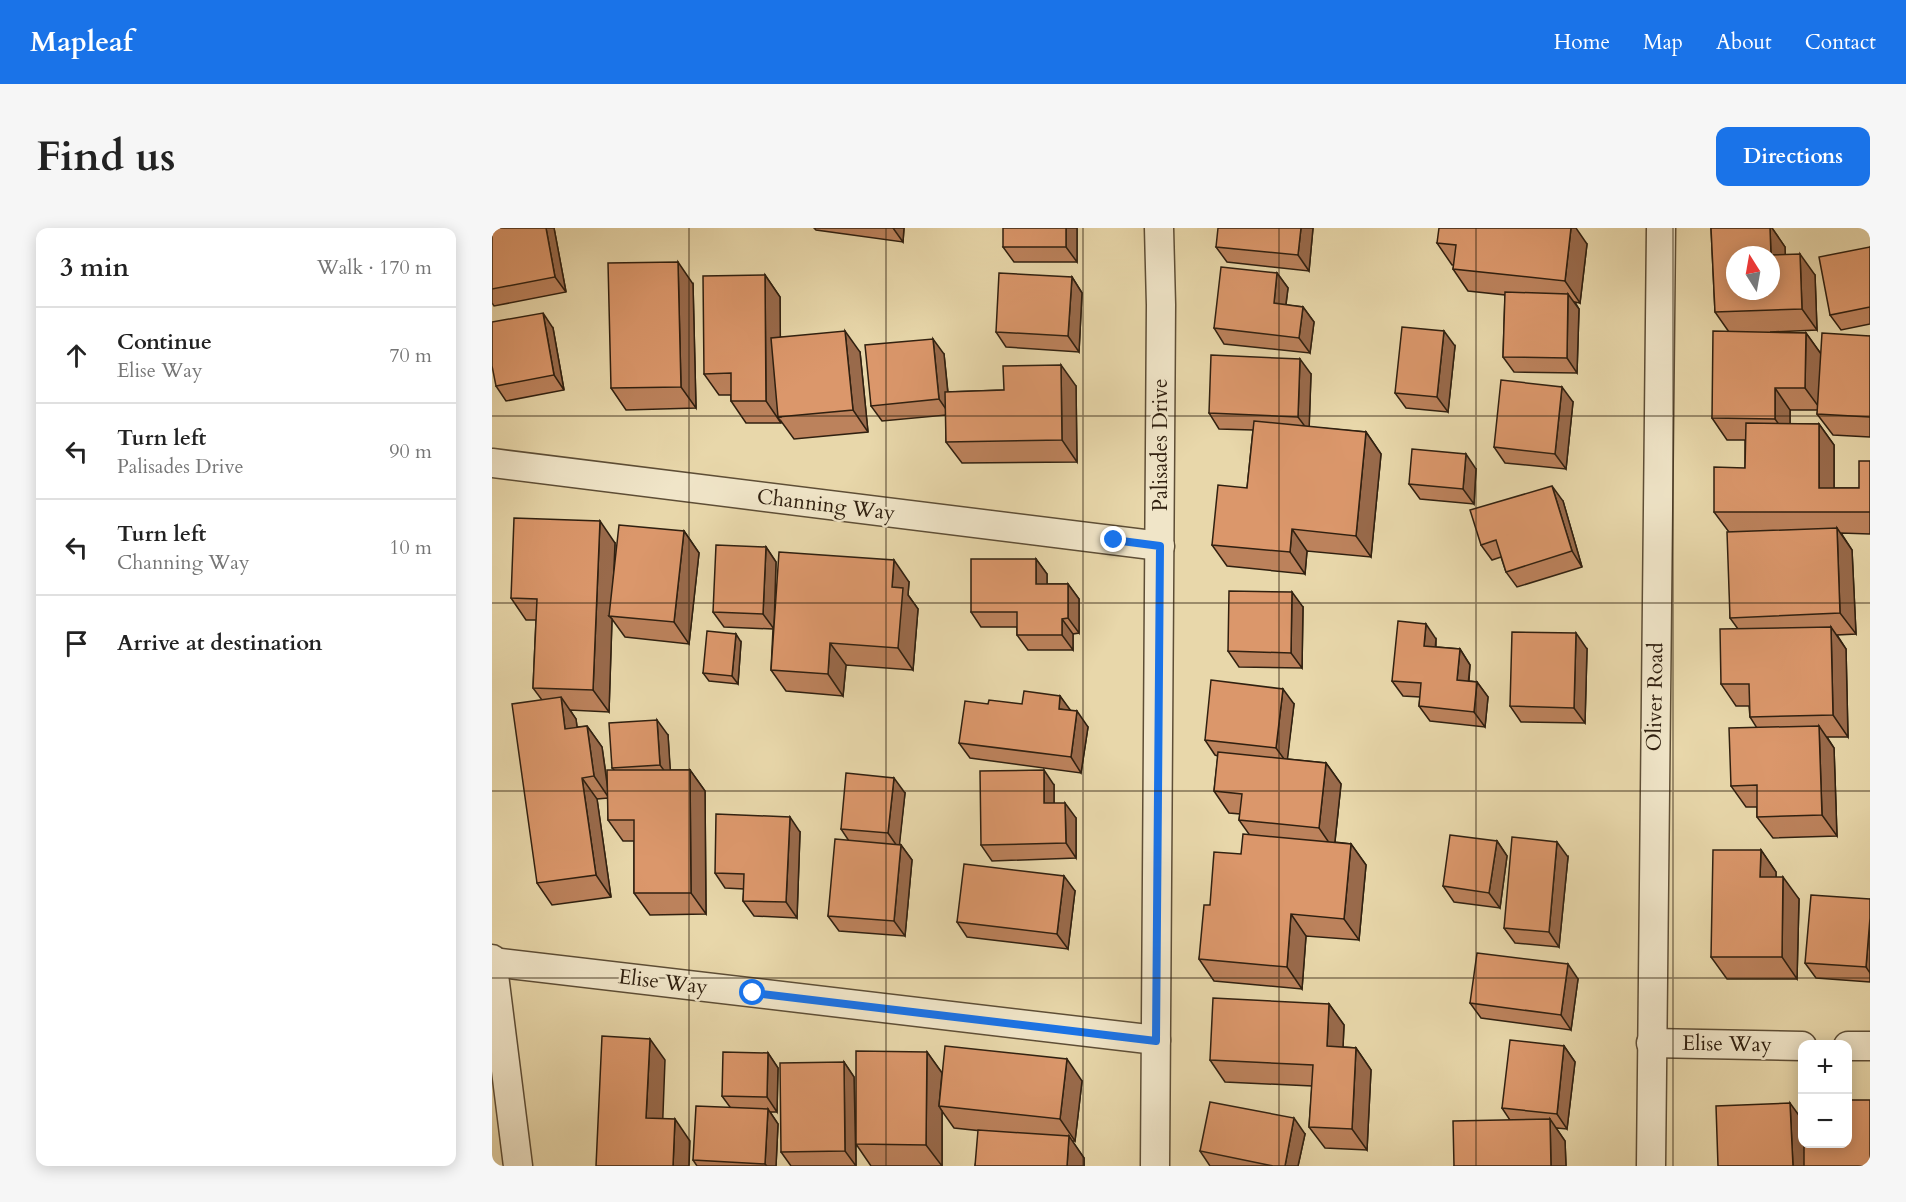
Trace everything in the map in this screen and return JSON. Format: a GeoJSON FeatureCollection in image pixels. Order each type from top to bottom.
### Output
{"type":"FeatureCollection","features":[{"type":"Feature","properties":{"kind":"street","name":"Palisades Drive"},"geometry":{"type":"LineString","coordinates":[[1155,1166],[1160,228]]}},
{"type":"Feature","properties":{"kind":"street","name":"Oliver Road"},"geometry":{"type":"LineString","coordinates":[[1651,1166],[1661,228]]}},
{"type":"Feature","properties":{"kind":"street","name":"Channing Way"},"geometry":{"type":"LineString","coordinates":[[492,463],[1160,546]]}},
{"type":"Feature","properties":{"kind":"street","name":"Elise Way"},"geometry":{"type":"LineString","coordinates":[[492,961],[1156,1041]]}},
{"type":"Feature","properties":{"kind":"street"},"geometry":{"type":"LineString","coordinates":[[492,961],[518,1166]]}},
{"type":"Feature","properties":{"kind":"street","name":"Elise Way"},"geometry":{"type":"LineString","coordinates":[[1651,1043],[1798,1046]]}},
{"type":"Feature","properties":{"kind":"street"},"geometry":{"type":"LineString","coordinates":[[1852,1046],[1870,1046]]}},
{"type":"Feature","properties":{"kind":"building"},"geometry":{"type":"Polygon","coordinates":[[[492,228],[546,228],[555,277],[492,289],[492,228]]]}},
{"type":"Feature","properties":{"kind":"building"},"geometry":{"type":"Polygon","coordinates":[[[1003,228],[1066,228],[1066,247],[1003,247],[1003,228]]]}},
{"type":"Feature","properties":{"kind":"building"},"geometry":{"type":"Polygon","coordinates":[[[1218,228],[1301,228],[1298,255],[1216,247],[1218,228]]]}},
{"type":"Feature","properties":{"kind":"building"},"geometry":{"type":"Polygon","coordinates":[[[1439,228],[1571,228],[1565,281],[1453,269],[1456,245],[1437,243],[1439,228]]]}},
{"type":"Feature","properties":{"kind":"building"},"geometry":{"type":"Polygon","coordinates":[[[1711,228],[1770,228],[1771,246],[1726,246],[1726,300],[1780,300],[1780,255],[1800,254],[1802,309],[1715,312],[1711,228]]]}},
{"type":"Feature","properties":{"kind":"building"},"geometry":{"type":"Polygon","coordinates":[[[1870,247],[1870,307],[1830,315],[1819,257],[1870,247]]]}},
{"type":"Feature","properties":{"kind":"building"},"geometry":{"type":"Polygon","coordinates":[[[678,262],[681,387],[611,388],[608,263],[678,262]]]}},
{"type":"Feature","properties":{"kind":"building"},"geometry":{"type":"Polygon","coordinates":[[[1221,267],[1277,273],[1274,303],[1303,307],[1299,338],[1214,328],[1221,267]]]}},
{"type":"Feature","properties":{"kind":"building"},"geometry":{"type":"Polygon","coordinates":[[[999,273],[1072,277],[1068,336],[996,332],[999,273]]]}},
{"type":"Feature","properties":{"kind":"building"},"geometry":{"type":"Polygon","coordinates":[[[765,275],[766,401],[731,401],[731,373],[704,374],[703,276],[765,275]]]}},
{"type":"Feature","properties":{"kind":"building"},"geometry":{"type":"Polygon","coordinates":[[[1505,292],[1568,294],[1567,358],[1503,357],[1505,292]]]}},
{"type":"Feature","properties":{"kind":"building"},"geometry":{"type":"Polygon","coordinates":[[[543,313],[554,375],[496,386],[492,366],[492,322],[543,313]]]}},
{"type":"Feature","properties":{"kind":"building"},"geometry":{"type":"Polygon","coordinates":[[[1402,327],[1444,331],[1437,397],[1395,393],[1402,327]]]}},
{"type":"Feature","properties":{"kind":"building"},"geometry":{"type":"Polygon","coordinates":[[[845,331],[853,410],[778,417],[771,338],[845,331]]]}},
{"type":"Feature","properties":{"kind":"building"},"geometry":{"type":"Polygon","coordinates":[[[1713,331],[1806,333],[1805,388],[1775,388],[1775,419],[1712,418],[1713,331]]]}},
{"type":"Feature","properties":{"kind":"building"},"geometry":{"type":"Polygon","coordinates":[[[1822,333],[1870,336],[1870,417],[1817,414],[1822,333]]]}},
{"type":"Feature","properties":{"kind":"building"},"geometry":{"type":"Polygon","coordinates":[[[933,339],[939,399],[871,406],[865,345],[933,339]]]}},
{"type":"Feature","properties":{"kind":"building"},"geometry":{"type":"Polygon","coordinates":[[[1211,355],[1300,359],[1298,417],[1209,413],[1211,355]]]}},
{"type":"Feature","properties":{"kind":"building"},"geometry":{"type":"Polygon","coordinates":[[[1061,365],[1062,440],[946,442],[945,392],[1004,390],[1003,366],[1061,365]]]}},
{"type":"Feature","properties":{"kind":"building"},"geometry":{"type":"Polygon","coordinates":[[[1501,380],[1562,387],[1555,454],[1494,447],[1501,380]]]}},
{"type":"Feature","properties":{"kind":"building"},"geometry":{"type":"Polygon","coordinates":[[[1254,421],[1366,432],[1356,536],[1292,529],[1290,552],[1212,545],[1218,485],[1247,488],[1254,421]]]}},
{"type":"Feature","properties":{"kind":"building"},"geometry":{"type":"Polygon","coordinates":[[[1746,423],[1819,424],[1819,488],[1859,488],[1859,461],[1870,461],[1870,512],[1714,512],[1714,467],[1745,468],[1746,423]]]}},
{"type":"Feature","properties":{"kind":"building"},"geometry":{"type":"Polygon","coordinates":[[[1412,449],[1466,454],[1463,489],[1409,484],[1412,449]]]}},
{"type":"Feature","properties":{"kind":"building"},"geometry":{"type":"Polygon","coordinates":[[[1552,486],[1572,551],[1506,572],[1496,540],[1481,545],[1470,510],[1552,486]]]}},
{"type":"Feature","properties":{"kind":"building"},"geometry":{"type":"Polygon","coordinates":[[[514,518],[600,521],[593,690],[533,688],[537,599],[511,598],[514,518]]]}},
{"type":"Feature","properties":{"kind":"building"},"geometry":{"type":"Polygon","coordinates":[[[619,525],[684,531],[674,622],[609,616],[619,525]]]}},
{"type":"Feature","properties":{"kind":"building"},"geometry":{"type":"Polygon","coordinates":[[[1837,528],[1840,613],[1730,618],[1727,532],[1837,528]]]}},
{"type":"Feature","properties":{"kind":"building"},"geometry":{"type":"Polygon","coordinates":[[[716,545],[766,547],[763,614],[713,612],[716,545]]]}},
{"type":"Feature","properties":{"kind":"building"},"geometry":{"type":"Polygon","coordinates":[[[779,552],[894,560],[892,587],[903,588],[898,648],[830,643],[828,674],[771,670],[779,552]]]}},
{"type":"Feature","properties":{"kind":"building"},"geometry":{"type":"Polygon","coordinates":[[[971,559],[1036,559],[1036,584],[1068,584],[1068,618],[1062,619],[1062,635],[1017,635],[1017,612],[971,612],[971,559]]]}},
{"type":"Feature","properties":{"kind":"building"},"geometry":{"type":"Polygon","coordinates":[[[1229,591],[1292,592],[1291,653],[1228,651],[1229,591]]]}},
{"type":"Feature","properties":{"kind":"building"},"geometry":{"type":"Polygon","coordinates":[[[1398,621],[1426,624],[1424,646],[1460,649],[1457,680],[1477,682],[1474,712],[1419,706],[1421,683],[1392,681],[1398,621]]]}},
{"type":"Feature","properties":{"kind":"building"},"geometry":{"type":"Polygon","coordinates":[[[1831,627],[1833,715],[1750,717],[1749,684],[1721,684],[1720,629],[1831,627]]]}},
{"type":"Feature","properties":{"kind":"building"},"geometry":{"type":"Polygon","coordinates":[[[707,631],[736,634],[732,676],[703,673],[707,631]]]}},
{"type":"Feature","properties":{"kind":"building"},"geometry":{"type":"Polygon","coordinates":[[[1512,632],[1576,633],[1574,708],[1510,706],[1512,632]]]}},
{"type":"Feature","properties":{"kind":"building"},"geometry":{"type":"Polygon","coordinates":[[[1211,680],[1283,689],[1276,748],[1205,740],[1211,680]]]}},
{"type":"Feature","properties":{"kind":"building"},"geometry":{"type":"Polygon","coordinates":[[[1024,691],[1060,696],[1059,709],[1077,711],[1071,757],[959,743],[965,701],[988,704],[989,700],[1022,704],[1024,691]]]}},
{"type":"Feature","properties":{"kind":"building"},"geometry":{"type":"Polygon","coordinates":[[[561,697],[565,729],[587,726],[594,776],[582,778],[596,875],[537,883],[512,704],[561,697]]]}},
{"type":"Feature","properties":{"kind":"building"},"geometry":{"type":"Polygon","coordinates":[[[657,720],[660,765],[612,768],[609,723],[657,720]]]}},
{"type":"Feature","properties":{"kind":"building"},"geometry":{"type":"Polygon","coordinates":[[[1819,726],[1822,815],[1757,817],[1757,785],[1731,786],[1729,728],[1819,726]]]}},
{"type":"Feature","properties":{"kind":"building"},"geometry":{"type":"Polygon","coordinates":[[[1218,752],[1326,763],[1319,828],[1239,820],[1242,794],[1214,791],[1218,752]]]}},
{"type":"Feature","properties":{"kind":"building"},"geometry":{"type":"Polygon","coordinates":[[[607,770],[690,770],[691,893],[634,893],[634,820],[608,820],[607,770]]]}},
{"type":"Feature","properties":{"kind":"building"},"geometry":{"type":"Polygon","coordinates":[[[1044,770],[1044,803],[1065,803],[1066,843],[981,845],[980,771],[1044,770]]]}},
{"type":"Feature","properties":{"kind":"building"},"geometry":{"type":"Polygon","coordinates":[[[846,773],[894,778],[888,833],[841,829],[846,773]]]}},
{"type":"Feature","properties":{"kind":"building"},"geometry":{"type":"Polygon","coordinates":[[[716,814],[790,817],[786,902],[743,901],[744,874],[715,873],[716,814]]]}},
{"type":"Feature","properties":{"kind":"building"},"geometry":{"type":"Polygon","coordinates":[[[1243,834],[1351,844],[1344,919],[1291,914],[1287,967],[1199,959],[1204,905],[1210,905],[1214,852],[1241,854],[1243,834]]]}},
{"type":"Feature","properties":{"kind":"building"},"geometry":{"type":"Polygon","coordinates":[[[1450,835],[1497,841],[1489,893],[1443,886],[1450,835]]]}},
{"type":"Feature","properties":{"kind":"building"},"geometry":{"type":"Polygon","coordinates":[[[1512,837],[1557,842],[1549,932],[1504,928],[1512,837]]]}},
{"type":"Feature","properties":{"kind":"building"},"geometry":{"type":"Polygon","coordinates":[[[835,839],[901,845],[894,921],[828,916],[835,839]]]}},
{"type":"Feature","properties":{"kind":"building"},"geometry":{"type":"Polygon","coordinates":[[[1713,850],[1761,850],[1760,877],[1783,877],[1782,957],[1711,957],[1713,850]]]}},
{"type":"Feature","properties":{"kind":"building"},"geometry":{"type":"Polygon","coordinates":[[[964,864],[1064,876],[1057,934],[957,922],[964,864]]]}},
{"type":"Feature","properties":{"kind":"building"},"geometry":{"type":"Polygon","coordinates":[[[1811,895],[1870,899],[1866,967],[1805,963],[1811,895]]]}},
{"type":"Feature","properties":{"kind":"building"},"geometry":{"type":"Polygon","coordinates":[[[1477,953],[1568,964],[1561,1015],[1470,1003],[1477,953]]]}},
{"type":"Feature","properties":{"kind":"building"},"geometry":{"type":"Polygon","coordinates":[[[1213,998],[1329,1004],[1327,1046],[1356,1048],[1352,1129],[1309,1127],[1313,1065],[1210,1060],[1213,998]]]}},
{"type":"Feature","properties":{"kind":"building"},"geometry":{"type":"Polygon","coordinates":[[[602,1036],[650,1039],[646,1118],[675,1119],[673,1166],[596,1166],[602,1036]]]}},
{"type":"Feature","properties":{"kind":"building"},"geometry":{"type":"Polygon","coordinates":[[[1510,1040],[1564,1046],[1557,1114],[1502,1108],[1510,1040]]]}},
{"type":"Feature","properties":{"kind":"building"},"geometry":{"type":"Polygon","coordinates":[[[945,1046],[1067,1059],[1060,1119],[939,1106],[945,1046]]]}},
{"type":"Feature","properties":{"kind":"building"},"geometry":{"type":"Polygon","coordinates":[[[856,1051],[927,1052],[926,1145],[856,1144],[856,1051]]]}},
{"type":"Feature","properties":{"kind":"building"},"geometry":{"type":"Polygon","coordinates":[[[723,1052],[768,1053],[767,1097],[722,1096],[723,1052]]]}},
{"type":"Feature","properties":{"kind":"building"},"geometry":{"type":"Polygon","coordinates":[[[844,1062],[845,1151],[781,1152],[780,1063],[844,1062]]]}},
{"type":"Feature","properties":{"kind":"building"},"geometry":{"type":"Polygon","coordinates":[[[1852,1100],[1870,1100],[1870,1166],[1804,1166],[1804,1148],[1852,1148],[1852,1100]]]}},
{"type":"Feature","properties":{"kind":"building"},"geometry":{"type":"Polygon","coordinates":[[[1210,1102],[1294,1118],[1285,1166],[1273,1166],[1200,1151],[1210,1102]]]}},
{"type":"Feature","properties":{"kind":"building"},"geometry":{"type":"Polygon","coordinates":[[[1790,1103],[1793,1166],[1718,1166],[1716,1106],[1790,1103]]]}},
{"type":"Feature","properties":{"kind":"building"},"geometry":{"type":"Polygon","coordinates":[[[696,1106],[768,1109],[765,1164],[693,1160],[696,1106]]]}},
{"type":"Feature","properties":{"kind":"building"},"geometry":{"type":"Polygon","coordinates":[[[1550,1119],[1551,1166],[1454,1166],[1453,1121],[1550,1119]]]}},
{"type":"Feature","properties":{"kind":"building"},"geometry":{"type":"Polygon","coordinates":[[[978,1130],[1069,1136],[1067,1166],[975,1166],[978,1130]]]}},
{"type":"Feature","properties":{"kind":"route"},"geometry":{"type":"LineString","coordinates":[[753,993],[1156,1041],[1160,546],[1114,540]]}}]}
